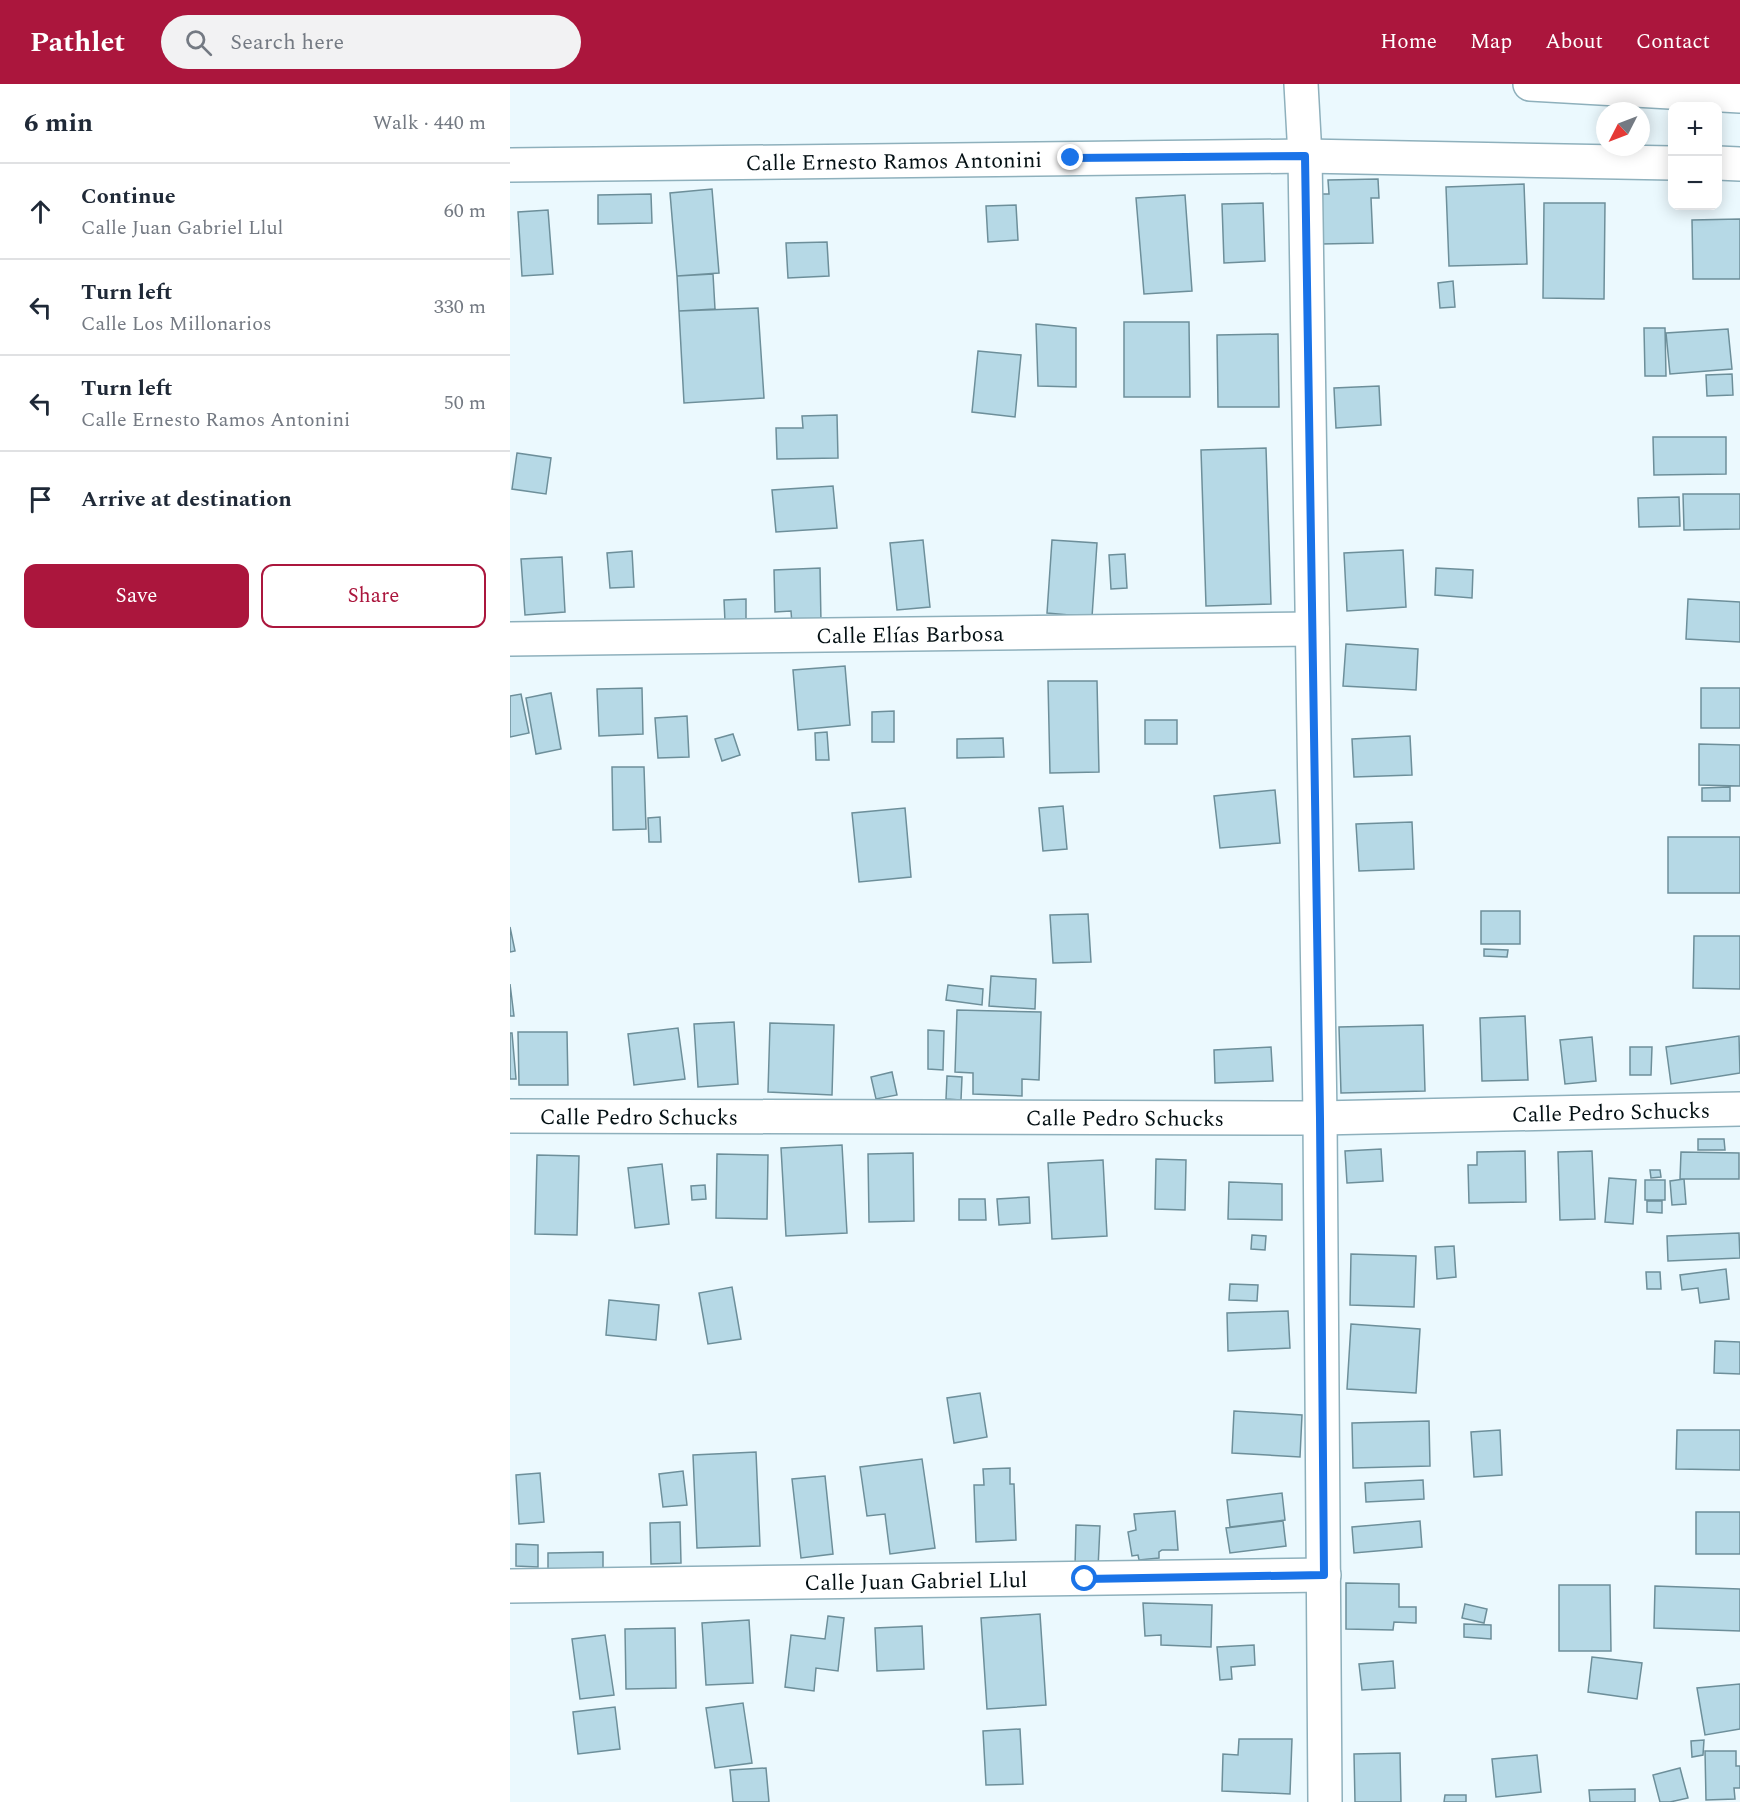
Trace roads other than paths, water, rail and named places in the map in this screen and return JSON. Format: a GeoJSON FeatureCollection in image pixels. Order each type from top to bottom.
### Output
{"type":"FeatureCollection","features":[{"type":"Feature","properties":{"kind":"street"},"geometry":{"type":"LineString","coordinates":[[1301,84],[1305,156],[1320,1118],[1325,1802]]}},
{"type":"Feature","properties":{"kind":"street"},"geometry":{"type":"LineString","coordinates":[[1530,84],[1740,96]]}},
{"type":"Feature","properties":{"kind":"street","name":"Calle Ernesto Ramos Antonini"},"geometry":{"type":"LineString","coordinates":[[510,165],[1305,156],[1668,162]]}},
{"type":"Feature","properties":{"kind":"street"},"geometry":{"type":"LineString","coordinates":[[1722,163],[1740,164]]}},
{"type":"Feature","properties":{"kind":"street","name":"Calle Elías Barbosa"},"geometry":{"type":"LineString","coordinates":[[510,639],[1312,629]]}},
{"type":"Feature","properties":{"kind":"street","name":"Calle Pedro Schucks"},"geometry":{"type":"LineString","coordinates":[[510,1116],[1320,1118],[1740,1109]]}},
{"type":"Feature","properties":{"kind":"street","name":"Calle Juan Gabriel Llul"},"geometry":{"type":"LineString","coordinates":[[510,1586],[1324,1575]]}}]}
